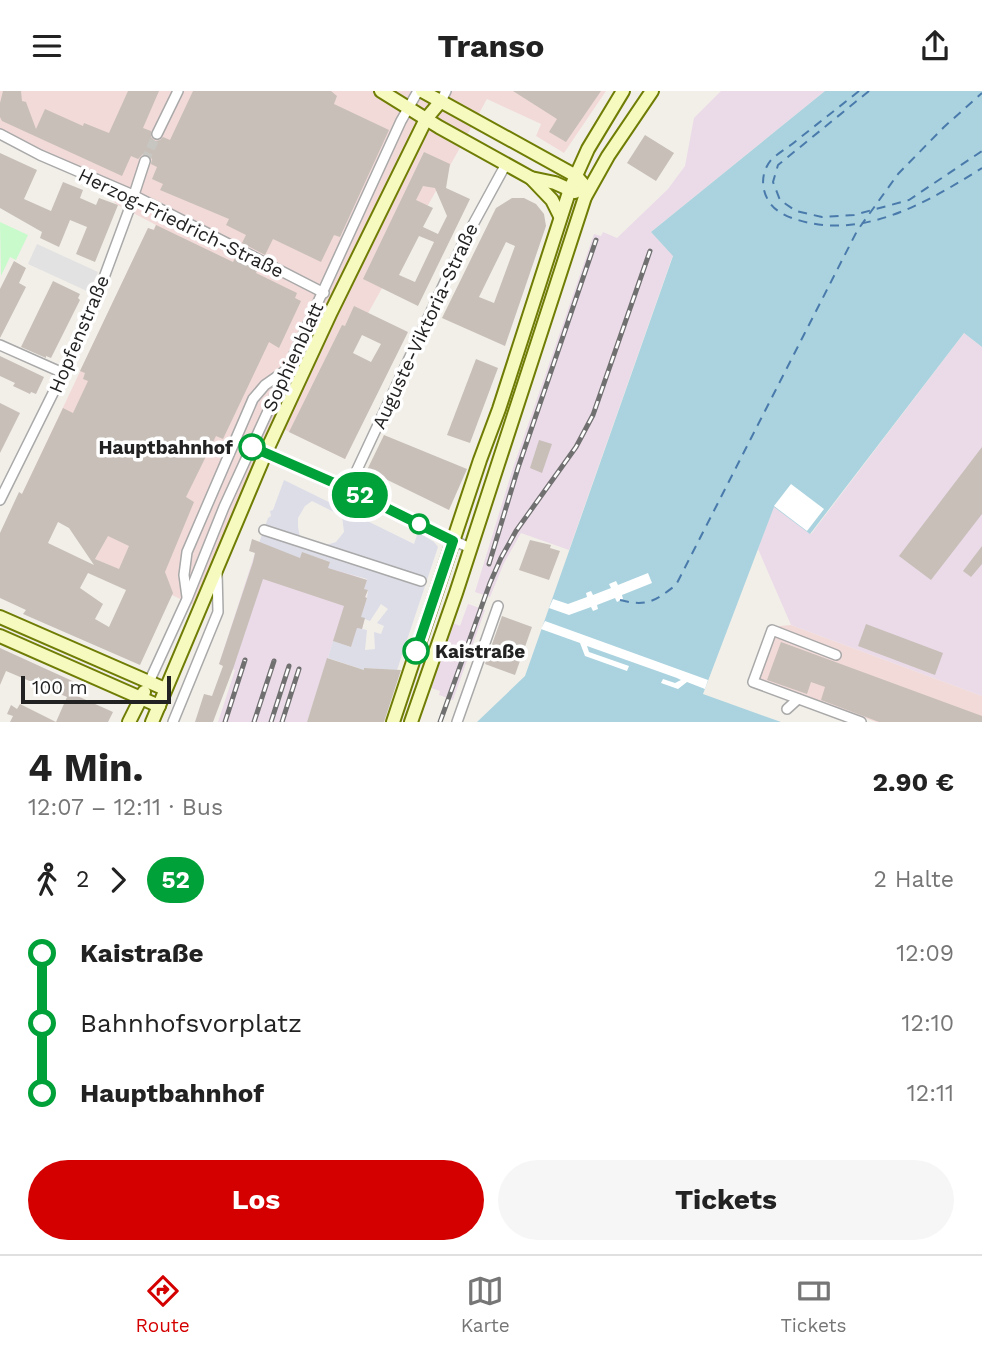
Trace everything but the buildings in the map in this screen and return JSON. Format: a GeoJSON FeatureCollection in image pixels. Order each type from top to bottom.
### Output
{"type":"FeatureCollection","features":[{"type":"Feature","properties":{"kind":"main road"},"geometry":{"type":"LineString","coordinates":[[381,91],[425,120],[531,178],[555,183],[585,197]]}},
{"type":"Feature","properties":{"kind":"main road"},"geometry":{"type":"LineString","coordinates":[[393,722],[499,409],[560,216],[588,149],[623,91]]}},
{"type":"Feature","properties":{"kind":"main road"},"geometry":{"type":"LineString","coordinates":[[411,722],[585,197],[608,156],[652,91]]}},
{"type":"Feature","properties":{"kind":"main road"},"geometry":{"type":"LineString","coordinates":[[422,92],[444,96],[576,176],[583,184],[585,197]]}},
{"type":"Feature","properties":{"kind":"main road","name":"Sophienblatt"},"geometry":{"type":"LineString","coordinates":[[152,722],[266,452],[331,312],[425,120],[444,96]]}},
{"type":"Feature","properties":{"kind":"main road"},"geometry":{"type":"LineString","coordinates":[[531,178],[552,200],[560,216]]}},
{"type":"Feature","properties":{"kind":"main road"},"geometry":{"type":"LineString","coordinates":[[0,617],[165,689]]}},
{"type":"Feature","properties":{"kind":"main road"},"geometry":{"type":"LineString","coordinates":[[0,636],[159,706]]}},
{"type":"Feature","properties":{"kind":"main road","name":"Sophienblatt"},"geometry":{"type":"LineString","coordinates":[[129,722],[149,682]]}},
{"type":"Feature","properties":{"kind":"street"},"geometry":{"type":"LineString","coordinates":[[158,134],[178,91]]}},
{"type":"Feature","properties":{"kind":"street"},"geometry":{"type":"LineString","coordinates":[[422,92],[425,120]]}},
{"type":"Feature","properties":{"kind":"street","name":"Sophienblatt"},"geometry":{"type":"LineString","coordinates":[[149,682],[252,447],[408,108],[422,92]]}},
{"type":"Feature","properties":{"kind":"street","name":"Herzog-Friedrich-Straße"},"geometry":{"type":"LineString","coordinates":[[0,134],[40,155],[134,195],[222,240],[234,249],[324,293]]}},
{"type":"Feature","properties":{"kind":"street","name":"Hopfenstraße"},"geometry":{"type":"LineString","coordinates":[[0,501],[63,373],[99,291],[145,162]]}},
{"type":"Feature","properties":{"kind":"street","name":"Auguste-Viktoria-Straße"},"geometry":{"type":"LineString","coordinates":[[348,489],[460,250],[506,165]]}},
{"type":"Feature","properties":{"kind":"street"},"geometry":{"type":"LineString","coordinates":[[0,345],[63,373]]}},
{"type":"Feature","properties":{"kind":"street"},"geometry":{"type":"LineString","coordinates":[[187,599],[184,569],[191,543],[253,399],[265,385],[287,370]]}},
{"type":"Feature","properties":{"kind":"street"},"geometry":{"type":"LineString","coordinates":[[252,447],[348,489],[470,548]]}},
{"type":"Feature","properties":{"kind":"street"},"geometry":{"type":"LineString","coordinates":[[264,530],[421,581]]}},
{"type":"Feature","properties":{"kind":"street"},"geometry":{"type":"LineString","coordinates":[[173,722],[218,612],[217,567]]}},
{"type":"Feature","properties":{"kind":"street"},"geometry":{"type":"LineString","coordinates":[[457,722],[498,606]]}},
{"type":"Feature","properties":{"kind":"street"},"geometry":{"type":"LineString","coordinates":[[836,655],[772,630],[753,683],[860,722]]}},
{"type":"Feature","properties":{"kind":"street"},"geometry":{"type":"LineString","coordinates":[[787,709],[798,699]]}},
{"type":"Feature","properties":{"kind":"shaded area"},"geometry":{"type":"Polygon","coordinates":[[[0,91],[606,91],[564,153],[536,136],[541,124],[487,99],[313,418],[355,438],[345,459],[271,423],[193,605],[95,559],[107,537],[22,494],[148,228],[153,230],[156,225],[118,205],[61,164],[0,134],[0,91]]]}},
{"type":"Feature","properties":{"kind":"shaded area"},"geometry":{"type":"Polygon","coordinates":[[[721,91],[825,91],[651,232],[673,255],[569,550],[521,533],[504,563],[490,597],[475,592],[512,471],[594,234],[601,236],[603,232],[617,238],[668,189],[685,166],[694,118],[721,91]]]}},
{"type":"Feature","properties":{"kind":"shaded area"},"geometry":{"type":"Polygon","coordinates":[[[37,244],[98,272],[89,292],[28,264],[37,244]]]}},
{"type":"Feature","properties":{"kind":"shaded area"},"geometry":{"type":"Polygon","coordinates":[[[964,333],[982,347],[982,696],[791,625],[758,549],[774,506],[811,534],[964,333]]]}},
{"type":"Feature","properties":{"kind":"shaded area"},"geometry":{"type":"Polygon","coordinates":[[[284,480],[414,544],[417,535],[421,534],[438,547],[397,670],[364,670],[328,658],[333,641],[351,647],[357,628],[367,630],[365,650],[375,649],[374,632],[381,634],[384,626],[377,623],[388,609],[381,604],[370,621],[361,617],[367,598],[368,590],[364,589],[367,579],[328,568],[328,561],[303,553],[300,558],[259,543],[271,516],[270,511],[273,510],[284,480]],[[312,501],[305,506],[298,518],[300,537],[323,546],[336,542],[344,532],[342,516],[312,501]]]}},
{"type":"Feature","properties":{"kind":"shaded area"},"geometry":{"type":"Polygon","coordinates":[[[255,553],[302,553],[330,562],[329,567],[367,580],[362,629],[358,628],[351,647],[333,642],[307,722],[218,722],[235,670],[219,664],[255,553]]]}},
{"type":"Feature","properties":{"kind":"shaded area"},"geometry":{"type":"Polygon","coordinates":[[[468,604],[485,610],[453,700],[439,695],[440,691],[431,688],[453,623],[460,626],[468,604]]]}},
{"type":"Feature","properties":{"kind":"shaded area"},"geometry":{"type":"Polygon","coordinates":[[[791,625],[982,696],[982,722],[876,722],[750,676],[768,627],[791,625]]]}},
{"type":"Feature","properties":{"kind":"green space"},"geometry":{"type":"Polygon","coordinates":[[[0,222],[28,235],[16,260],[10,257],[1,276],[0,222]]]}},
{"type":"Feature","properties":{"kind":"water"},"geometry":{"type":"Polygon","coordinates":[[[825,91],[982,91],[982,347],[964,333],[810,534],[774,507],[703,694],[781,722],[477,722],[525,676],[673,256],[651,232],[825,91]]]}},
{"type":"Feature","properties":{"kind":"pier"},"geometry":{"type":"Polygon","coordinates":[[[791,484],[824,509],[807,531],[774,506],[791,484]]]}},
{"type":"Feature","properties":{"kind":"pier"},"geometry":{"type":"Polygon","coordinates":[[[648,573],[652,583],[622,595],[623,599],[617,602],[615,598],[597,605],[598,609],[593,611],[591,607],[569,615],[549,608],[553,599],[568,604],[587,597],[586,593],[591,591],[593,595],[611,588],[609,584],[616,581],[618,585],[648,573]]]}},
{"type":"Feature","properties":{"kind":"pier"},"geometry":{"type":"Polygon","coordinates":[[[545,621],[708,680],[705,689],[687,682],[678,689],[661,683],[663,679],[675,683],[681,680],[587,646],[589,652],[629,666],[627,671],[585,656],[580,643],[541,629],[545,621]]]}},
{"type":"Feature","properties":{"kind":"ferry route"},"geometry":{"type":"LineString","coordinates":[[859,91],[771,160],[764,175],[764,190],[771,204],[781,213],[823,225],[871,221],[917,205],[982,168]]}},
{"type":"Feature","properties":{"kind":"ferry route"},"geometry":{"type":"LineString","coordinates":[[869,91],[778,165],[773,182],[780,200],[796,211],[822,217],[854,215],[909,200],[982,151]]}},
{"type":"Feature","properties":{"kind":"ferry route"},"geometry":{"type":"LineString","coordinates":[[620,600],[644,603],[676,585],[857,231],[898,174],[982,93]]}},
{"type":"Feature","properties":{"kind":"tunnel"},"geometry":{"type":"LineString","coordinates":[[145,161],[157,134]]}},
{"type":"Feature","properties":{"kind":"railway"},"geometry":{"type":"LineString","coordinates":[[489,564],[518,468],[596,240]]}},
{"type":"Feature","properties":{"kind":"railway"},"geometry":{"type":"LineString","coordinates":[[440,722],[501,558],[516,531],[576,447],[593,415],[650,251]]}},
{"type":"Feature","properties":{"kind":"railway"},"geometry":{"type":"LineString","coordinates":[[225,722],[245,660]]}},
{"type":"Feature","properties":{"kind":"railway"},"geometry":{"type":"LineString","coordinates":[[254,722],[274,661]]}},
{"type":"Feature","properties":{"kind":"railway"},"geometry":{"type":"LineString","coordinates":[[271,722],[289,666]]}},
{"type":"Feature","properties":{"kind":"railway"},"geometry":{"type":"LineString","coordinates":[[282,722],[299,669]]}},
{"type":"Feature","properties":{"kind":"bus line","name":"52"},"geometry":{"type":"LineString","coordinates":[[252,447],[348,489],[453,541],[416,651]]}},
{"type":"Feature","properties":{"kind":"place","name":"Hauptbahnhof"},"geometry":{"type":"Point","coordinates":[252,447]}},
{"type":"Feature","properties":{"kind":"place","name":"Kaistraße"},"geometry":{"type":"Point","coordinates":[416,651]}}]}
